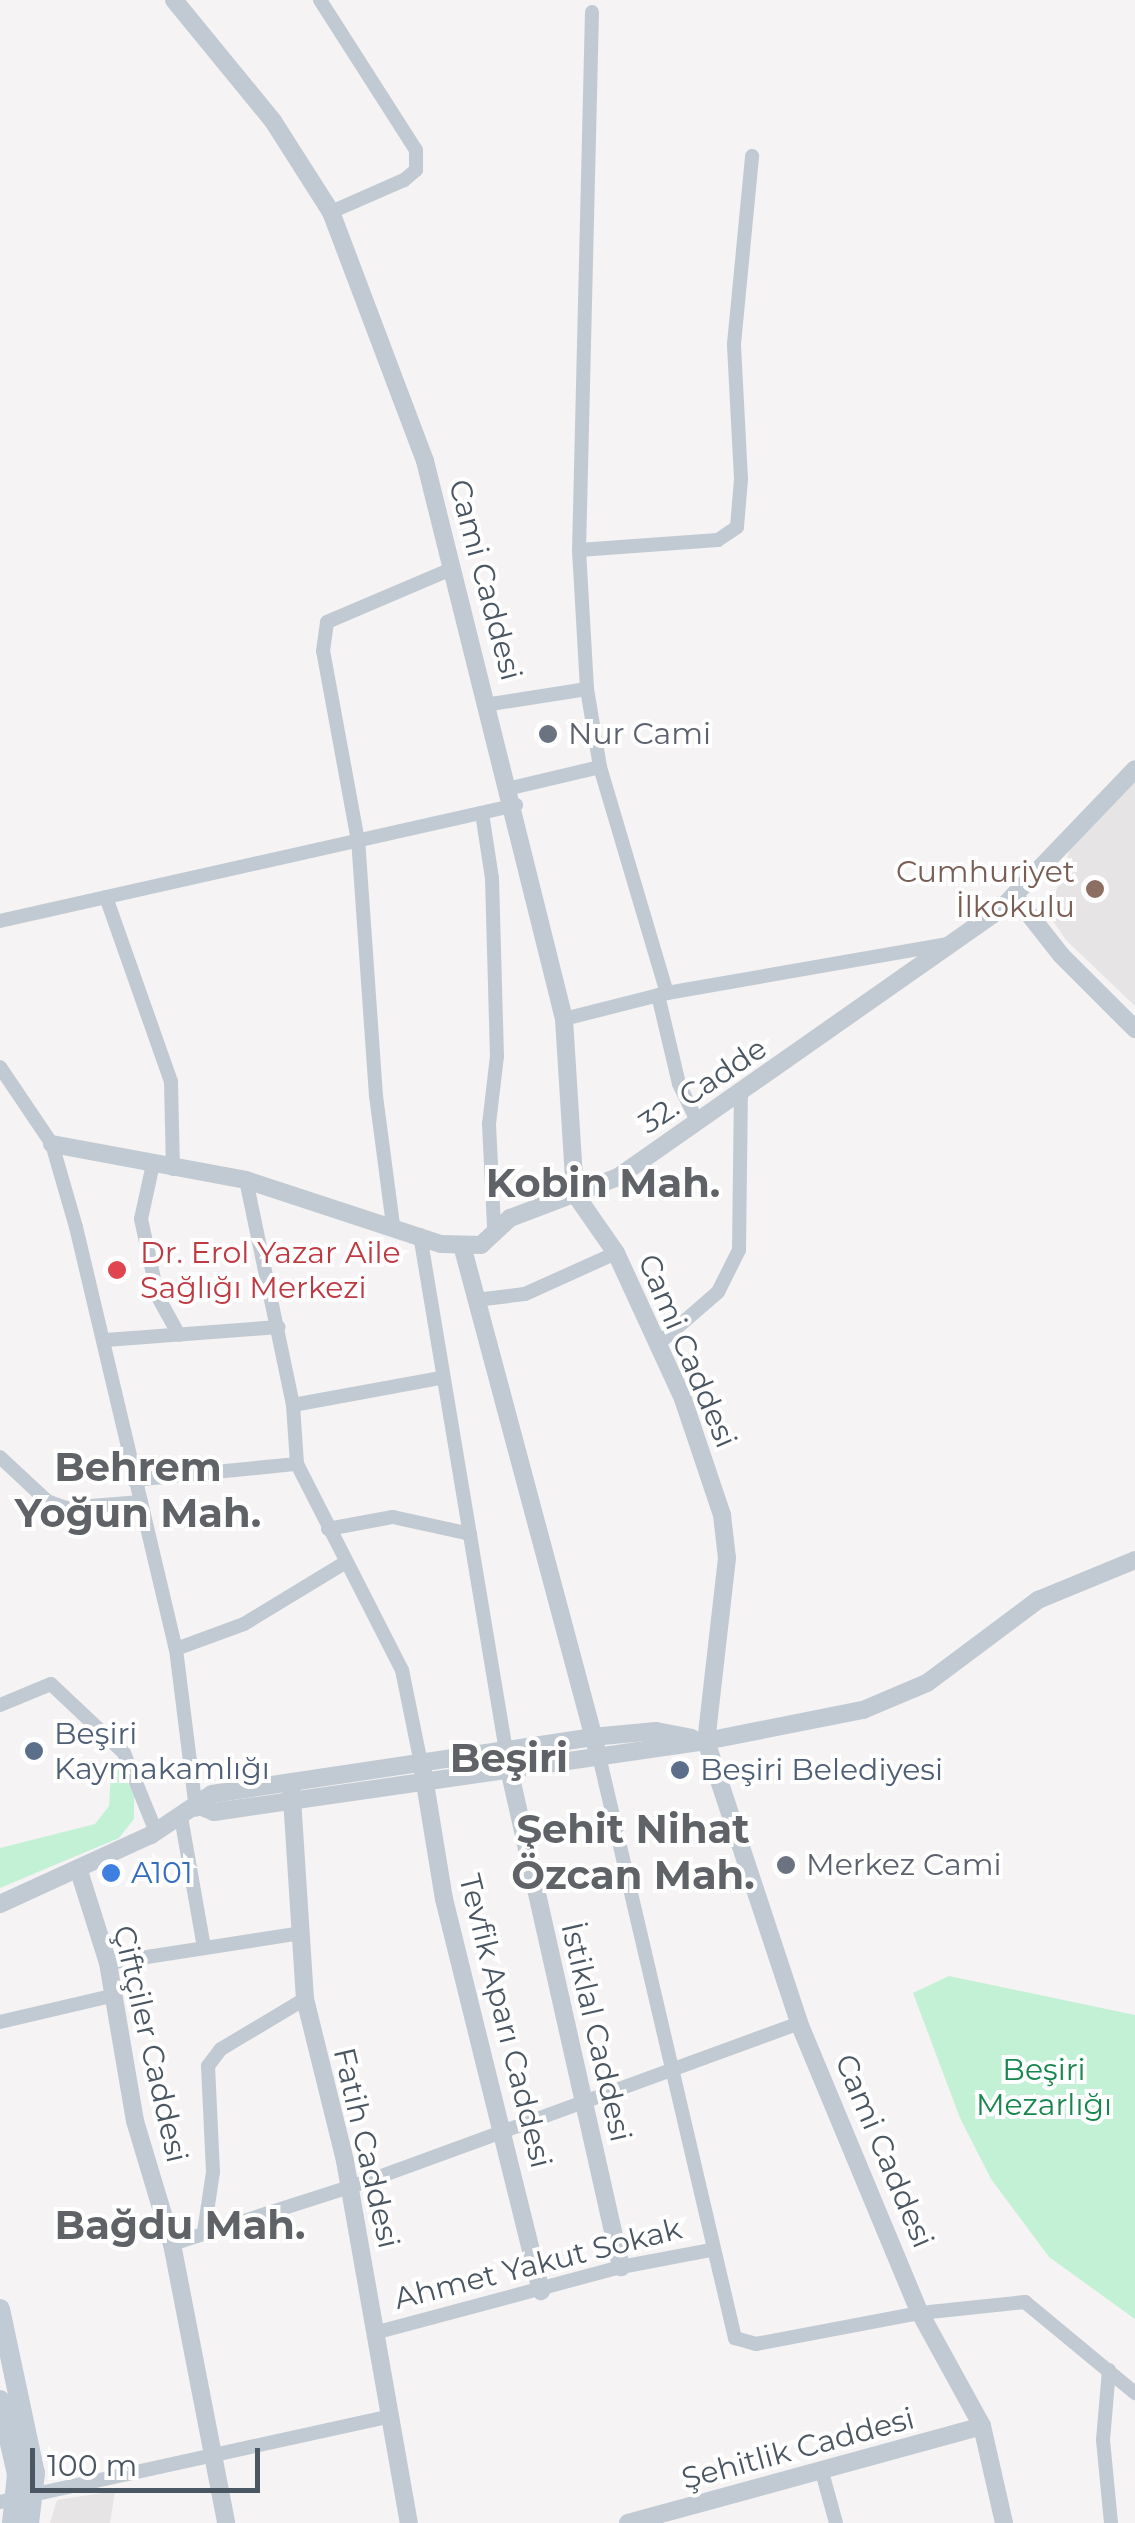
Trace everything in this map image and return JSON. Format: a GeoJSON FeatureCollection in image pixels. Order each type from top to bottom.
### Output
{"type":"FeatureCollection","features":[{"type":"Feature","properties":{"kind":"main road"},"geometry":{"type":"LineString","coordinates":[[0,2309],[34,2473],[16,2499]]}},
{"type":"Feature","properties":{"kind":"main road"},"geometry":{"type":"LineString","coordinates":[[0,2400],[17,2474],[12,2523]]}},
{"type":"Feature","properties":{"kind":"main road"},"geometry":{"type":"LineString","coordinates":[[16,2499],[29,2523]]}},
{"type":"Feature","properties":{"kind":"street","name":"Cami Caddesi"},"geometry":{"type":"LineString","coordinates":[[174,0],[262,107],[332,212],[425,462],[449,570],[491,704],[564,1019],[575,1194],[616,1254],[657,1344],[722,1515],[727,1558],[706,1741],[799,2023],[920,2313],[982,2426],[1004,2523]]}},
{"type":"Feature","properties":{"kind":"street"},"geometry":{"type":"LineString","coordinates":[[320,0],[416,150],[416,170],[404,180],[332,212]]}},
{"type":"Feature","properties":{"kind":"street"},"geometry":{"type":"LineString","coordinates":[[592,12],[579,550],[587,689],[600,766],[663,994],[678,1084],[698,1124]]}},
{"type":"Feature","properties":{"kind":"street"},"geometry":{"type":"LineString","coordinates":[[579,550],[718,540],[737,527],[742,480],[734,344],[752,156]]}},
{"type":"Feature","properties":{"kind":"street"},"geometry":{"type":"LineString","coordinates":[[393,1225],[376,1096],[358,841],[323,651],[327,622],[449,570]]}},
{"type":"Feature","properties":{"kind":"street"},"geometry":{"type":"LineString","coordinates":[[491,704],[587,689]]}},
{"type":"Feature","properties":{"kind":"street"},"geometry":{"type":"LineString","coordinates":[[0,921],[482,813],[513,797],[600,766]]}},
{"type":"Feature","properties":{"kind":"street","name":"32. Cadde"},"geometry":{"type":"LineString","coordinates":[[463,1249],[482,1244],[494,1228],[618,1177],[741,1095],[1014,895],[1135,769]]}},
{"type":"Feature","properties":{"kind":"street"},"geometry":{"type":"LineString","coordinates":[[482,813],[492,878],[498,1056],[488,1124],[494,1228]]}},
{"type":"Feature","properties":{"kind":"street"},"geometry":{"type":"LineString","coordinates":[[1014,895],[1062,955],[1135,1029]]}},
{"type":"Feature","properties":{"kind":"street"},"geometry":{"type":"LineString","coordinates":[[106,897],[171,1082],[173,1168]]}},
{"type":"Feature","properties":{"kind":"street"},"geometry":{"type":"LineString","coordinates":[[564,1019],[663,994],[953,943]]}},
{"type":"Feature","properties":{"kind":"street"},"geometry":{"type":"LineString","coordinates":[[0,1067],[52,1144],[106,1340],[133,1480],[176,1649],[204,1948]]}},
{"type":"Feature","properties":{"kind":"street"},"geometry":{"type":"LineString","coordinates":[[657,1344],[718,1292],[740,1250],[741,1095]]}},
{"type":"Feature","properties":{"kind":"street"},"geometry":{"type":"LineString","coordinates":[[52,1144],[246,1180],[463,1249],[599,1756],[674,2071],[711,2250],[735,2338],[744,2344],[920,2313],[1025,2302],[1135,2394]]}},
{"type":"Feature","properties":{"kind":"street"},"geometry":{"type":"LineString","coordinates":[[153,1164],[143,1231],[158,1297],[179,1335]]}},
{"type":"Feature","properties":{"kind":"street"},"geometry":{"type":"LineString","coordinates":[[246,1180],[279,1328],[293,1405],[298,1464],[402,1670],[423,1772]]}},
{"type":"Feature","properties":{"kind":"street"},"geometry":{"type":"LineString","coordinates":[[420,1235],[440,1378],[507,1760]]}},
{"type":"Feature","properties":{"kind":"street"},"geometry":{"type":"LineString","coordinates":[[476,1300],[524,1294],[616,1254]]}},
{"type":"Feature","properties":{"kind":"street"},"geometry":{"type":"LineString","coordinates":[[106,1340],[279,1328]]}},
{"type":"Feature","properties":{"kind":"street"},"geometry":{"type":"LineString","coordinates":[[293,1405],[440,1378]]}},
{"type":"Feature","properties":{"kind":"street"},"geometry":{"type":"LineString","coordinates":[[0,1458],[47,1501],[66,1508],[141,1502]]}},
{"type":"Feature","properties":{"kind":"street"},"geometry":{"type":"LineString","coordinates":[[133,1480],[298,1464]]}},
{"type":"Feature","properties":{"kind":"street"},"geometry":{"type":"LineString","coordinates":[[328,1528],[393,1517],[470,1534]]}},
{"type":"Feature","properties":{"kind":"street"},"geometry":{"type":"LineString","coordinates":[[0,1904],[79,1871],[193,1811],[214,1812],[291,1791],[507,1760],[599,1756],[706,1741],[862,1710],[927,1683],[1038,1600],[1135,1560]]}},
{"type":"Feature","properties":{"kind":"street"},"geometry":{"type":"LineString","coordinates":[[176,1649],[244,1624],[346,1562]]}},
{"type":"Feature","properties":{"kind":"street"},"geometry":{"type":"LineString","coordinates":[[0,1705],[51,1684],[124,1753],[156,1832]]}},
{"type":"Feature","properties":{"kind":"street"},"geometry":{"type":"LineString","coordinates":[[507,1760],[592,1736],[656,1731],[706,1741]]}},
{"type":"Feature","properties":{"kind":"street","name":"İstiklal Caddesi"},"geometry":{"type":"LineString","coordinates":[[507,1760],[622,2267]]}},
{"type":"Feature","properties":{"kind":"street","name":"Tevfik Aparı Caddesi"},"geometry":{"type":"LineString","coordinates":[[423,1772],[444,1899],[541,2292]]}},
{"type":"Feature","properties":{"kind":"street","name":"Fatih Caddesi"},"geometry":{"type":"LineString","coordinates":[[291,1791],[305,1999],[378,2332],[409,2523]]}},
{"type":"Feature","properties":{"kind":"street","name":"Çiftçiler Caddesi"},"geometry":{"type":"LineString","coordinates":[[79,1871],[108,1962],[136,2120],[172,2244],[226,2523]]}},
{"type":"Feature","properties":{"kind":"street"},"geometry":{"type":"LineString","coordinates":[[108,1962],[300,1933]]}},
{"type":"Feature","properties":{"kind":"street"},"geometry":{"type":"LineString","coordinates":[[0,2022],[112,1996]]}},
{"type":"Feature","properties":{"kind":"street"},"geometry":{"type":"LineString","coordinates":[[204,2232],[214,2172],[204,2089],[208,2066],[221,2048],[305,1999]]}},
{"type":"Feature","properties":{"kind":"street"},"geometry":{"type":"LineString","coordinates":[[172,2244],[504,2133],[583,2100],[674,2071],[799,2023]]}},
{"type":"Feature","properties":{"kind":"street","name":"Ahmet Yakut Sokak"},"geometry":{"type":"LineString","coordinates":[[378,2332],[541,2292],[622,2267],[711,2250]]}},
{"type":"Feature","properties":{"kind":"street"},"geometry":{"type":"LineString","coordinates":[[1109,2370],[1103,2440],[1111,2523]]}},
{"type":"Feature","properties":{"kind":"street"},"geometry":{"type":"LineString","coordinates":[[16,2499],[390,2416]]}},
{"type":"Feature","properties":{"kind":"street","name":"Şehitlik Caddesi"},"geometry":{"type":"LineString","coordinates":[[628,2523],[678,2517],[982,2426]]}},
{"type":"Feature","properties":{"kind":"street"},"geometry":{"type":"LineString","coordinates":[[822,2472],[836,2523]]}},
{"type":"Feature","properties":{"kind":"shaded area","name":"Cumhuriyet İlkokulu"},"geometry":{"type":"Polygon","coordinates":[[[1135,776],[1135,1006],[1066,940],[1053,921],[1052,904],[1071,846],[1135,776]]]}},
{"type":"Feature","properties":{"kind":"shaded area"},"geometry":{"type":"Polygon","coordinates":[[[115,2491],[110,2523],[50,2523],[57,2500],[115,2491]]]}},
{"type":"Feature","properties":{"kind":"green space"},"geometry":{"type":"Polygon","coordinates":[[[121,1769],[134,1795],[134,1819],[119,1838],[0,1888],[0,1848],[95,1824],[109,1806],[111,1773],[121,1769]]]}},
{"type":"Feature","properties":{"kind":"green space","name":"Beşiri Mezarlığı"},"geometry":{"type":"Polygon","coordinates":[[[949,1976],[1135,2015],[1135,2319],[1049,2257],[991,2179],[960,2118],[913,1993],[949,1976]]]}},
{"type":"Feature","properties":{"kind":"place","name":"Nur Cami"},"geometry":{"type":"Point","coordinates":[548,734]}},
{"type":"Feature","properties":{"kind":"place","name":"Cumhuriyet İlkokulu"},"geometry":{"type":"Point","coordinates":[1095,889]}},
{"type":"Feature","properties":{"kind":"place","name":"Dr. Erol Yazar Aile Sağlığı Merkezi"},"geometry":{"type":"Point","coordinates":[117,1270]}},
{"type":"Feature","properties":{"kind":"place","name":"Beşiri Kaymakamlığı"},"geometry":{"type":"Point","coordinates":[34,1751]}},
{"type":"Feature","properties":{"kind":"place","name":"Beşiri Belediyesi"},"geometry":{"type":"Point","coordinates":[680,1770]}},
{"type":"Feature","properties":{"kind":"place","name":"Merkez Cami"},"geometry":{"type":"Point","coordinates":[786,1865]}},
{"type":"Feature","properties":{"kind":"place","name":"A101"},"geometry":{"type":"Point","coordinates":[111,1873]}},
{"type":"Feature","properties":{"kind":"district","name":"Kobin Mah."},"geometry":{"type":"Point","coordinates":[603,1183]}},
{"type":"Feature","properties":{"kind":"district","name":"Behrem Yoğun Mah."},"geometry":{"type":"Point","coordinates":[138,1490]}},
{"type":"Feature","properties":{"kind":"district","name":"Beşiri"},"geometry":{"type":"Point","coordinates":[509,1758]}},
{"type":"Feature","properties":{"kind":"district","name":"Şehit Nihat Özcan Mah."},"geometry":{"type":"Point","coordinates":[633,1852]}},
{"type":"Feature","properties":{"kind":"district","name":"Bağdu Mah."},"geometry":{"type":"Point","coordinates":[180,2225]}}]}
